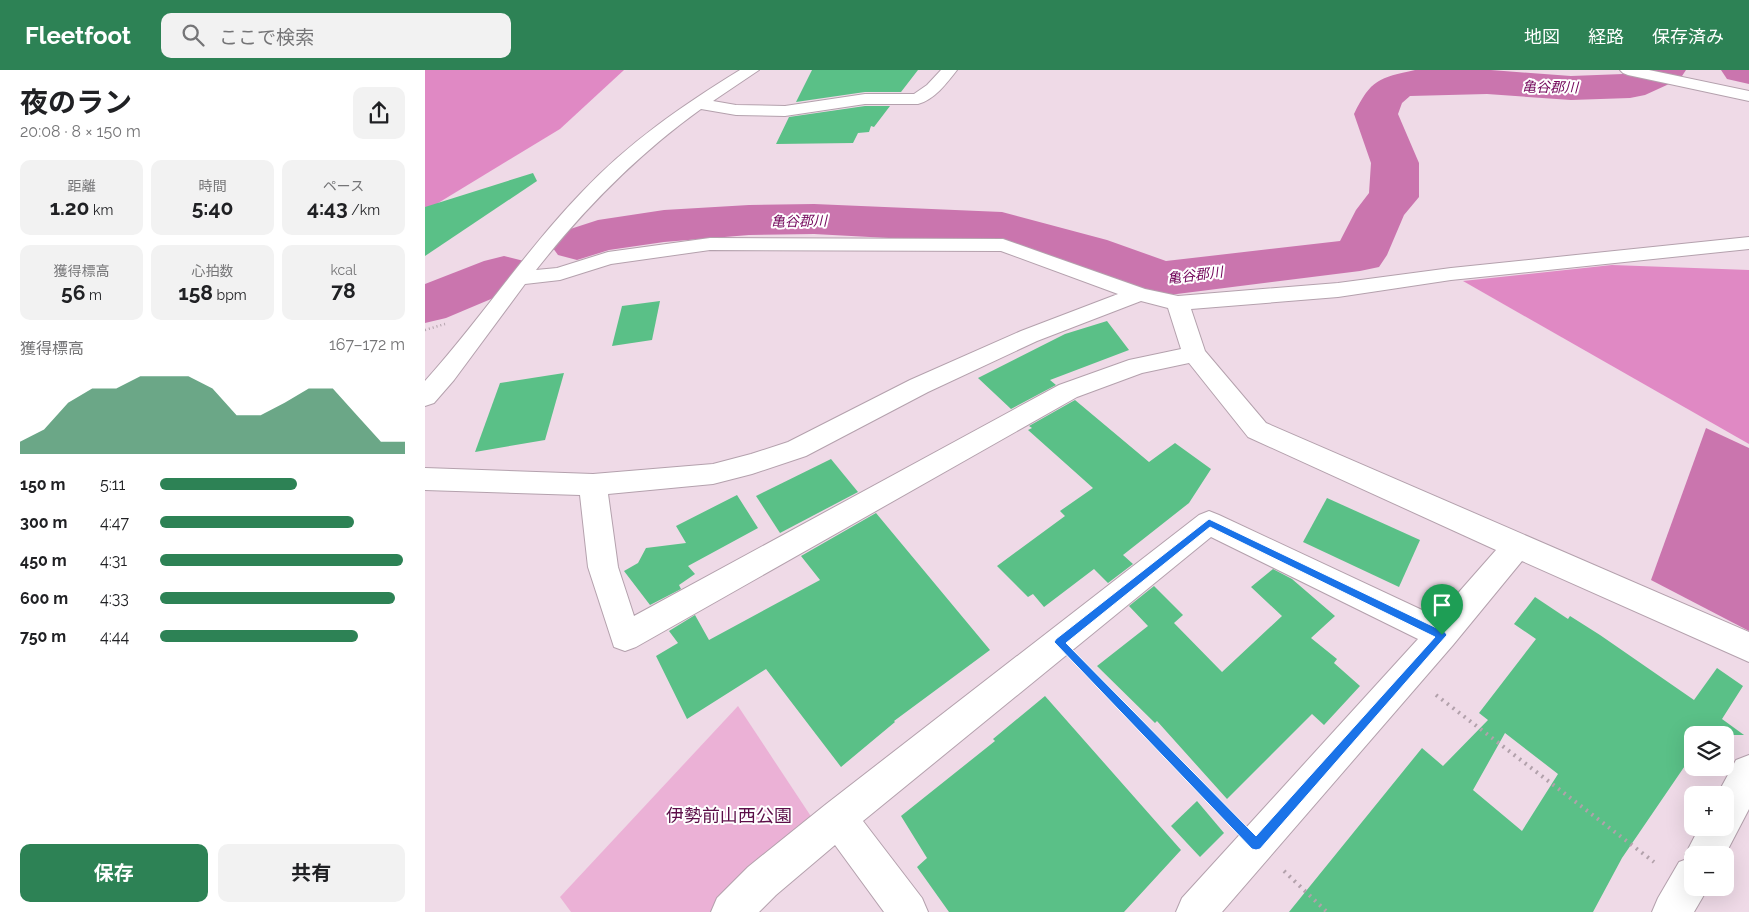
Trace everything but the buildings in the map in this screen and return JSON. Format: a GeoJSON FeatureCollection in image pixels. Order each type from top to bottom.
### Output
{"type":"FeatureCollection","features":[{"type":"Feature","properties":{"kind":"street"},"geometry":{"type":"LineString","coordinates":[[425,397],[575,209],[614,170],[658,132],[751,70]]}},
{"type":"Feature","properties":{"kind":"street"},"geometry":{"type":"LineString","coordinates":[[698,104],[736,110],[785,111],[865,99],[919,99],[933,88],[949,70]]}},
{"type":"Feature","properties":{"kind":"street"},"geometry":{"type":"LineString","coordinates":[[1627,70],[1749,96]]}},
{"type":"Feature","properties":{"kind":"street"},"geometry":{"type":"LineString","coordinates":[[520,278],[560,274],[608,258],[710,244],[1003,245],[1139,294],[1178,302],[1338,290],[1451,274],[1749,243]]}},
{"type":"Feature","properties":{"kind":"street"},"geometry":{"type":"LineString","coordinates":[[425,479],[593,485],[713,474],[752,464],[797,449],[919,386],[1029,336],[1139,294]]}},
{"type":"Feature","properties":{"kind":"street"},"geometry":{"type":"LineString","coordinates":[[1178,302],[1194,354],[1257,430],[1749,647]]}},
{"type":"Feature","properties":{"kind":"street"},"geometry":{"type":"LineString","coordinates":[[593,485],[603,567],[625,637],[1068,391],[1137,366],[1194,354]]}},
{"type":"Feature","properties":{"kind":"street"},"geometry":{"type":"LineString","coordinates":[[731,912],[762,881],[838,818],[1209,523],[1442,635]]}},
{"type":"Feature","properties":{"kind":"street"},"geometry":{"type":"LineString","coordinates":[[1196,912],[1442,635],[1517,546]]}},
{"type":"Feature","properties":{"kind":"street"},"geometry":{"type":"LineString","coordinates":[[1734,800],[1749,773]]}},
{"type":"Feature","properties":{"kind":"street"},"geometry":{"type":"LineString","coordinates":[[838,818],[908,912]]}},
{"type":"Feature","properties":{"kind":"path"},"geometry":{"type":"LineString","coordinates":[[1059,642],[1256,845],[1327,912]]}},
{"type":"Feature","properties":{"kind":"path"},"geometry":{"type":"LineString","coordinates":[[1408,673],[1684,878]]}},
{"type":"Feature","properties":{"kind":"green space","name":"伊勢前山西公園"},"geometry":{"type":"Polygon","coordinates":[[[738,706],[818,827],[719,912],[571,912],[560,897],[738,706]]]}},
{"type":"Feature","properties":{"kind":"shaded area"},"geometry":{"type":"Polygon","coordinates":[[[425,70],[624,70],[560,129],[425,211],[425,70]]]}},
{"type":"Feature","properties":{"kind":"shaded area"},"geometry":{"type":"Polygon","coordinates":[[[1612,265],[1749,270],[1749,444],[1463,281],[1612,265]]]}},
{"type":"Feature","properties":{"kind":"shaded area"},"geometry":{"type":"Polygon","coordinates":[[[1706,428],[1749,448],[1749,631],[1651,580],[1706,428]]]}},
{"type":"Feature","properties":{"kind":"waterway","name":"亀谷郡川"},"geometry":{"type":"LineString","coordinates":[[577,244],[598,236],[664,226],[749,220],[814,219],[1002,228],[1088,251],[1161,279],[1360,255],[1381,210],[1394,197],[1395,163],[1376,114],[1383,98],[1395,87],[1416,82],[1487,82],[1571,88],[1630,86],[1666,70]]}},
{"type":"Feature","properties":{"kind":"waterway","name":"亀谷郡川"},"geometry":{"type":"LineString","coordinates":[[1741,70],[1749,72]]}},
{"type":"Feature","properties":{"kind":"waterway","name":"亀谷郡川"},"geometry":{"type":"LineString","coordinates":[[425,305],[504,273]]}},
{"type":"Feature","properties":{"kind":"route"},"geometry":{"type":"LineString","coordinates":[[1209,523],[1442,635],[1256,845],[1059,642],[1209,523]]}}]}
